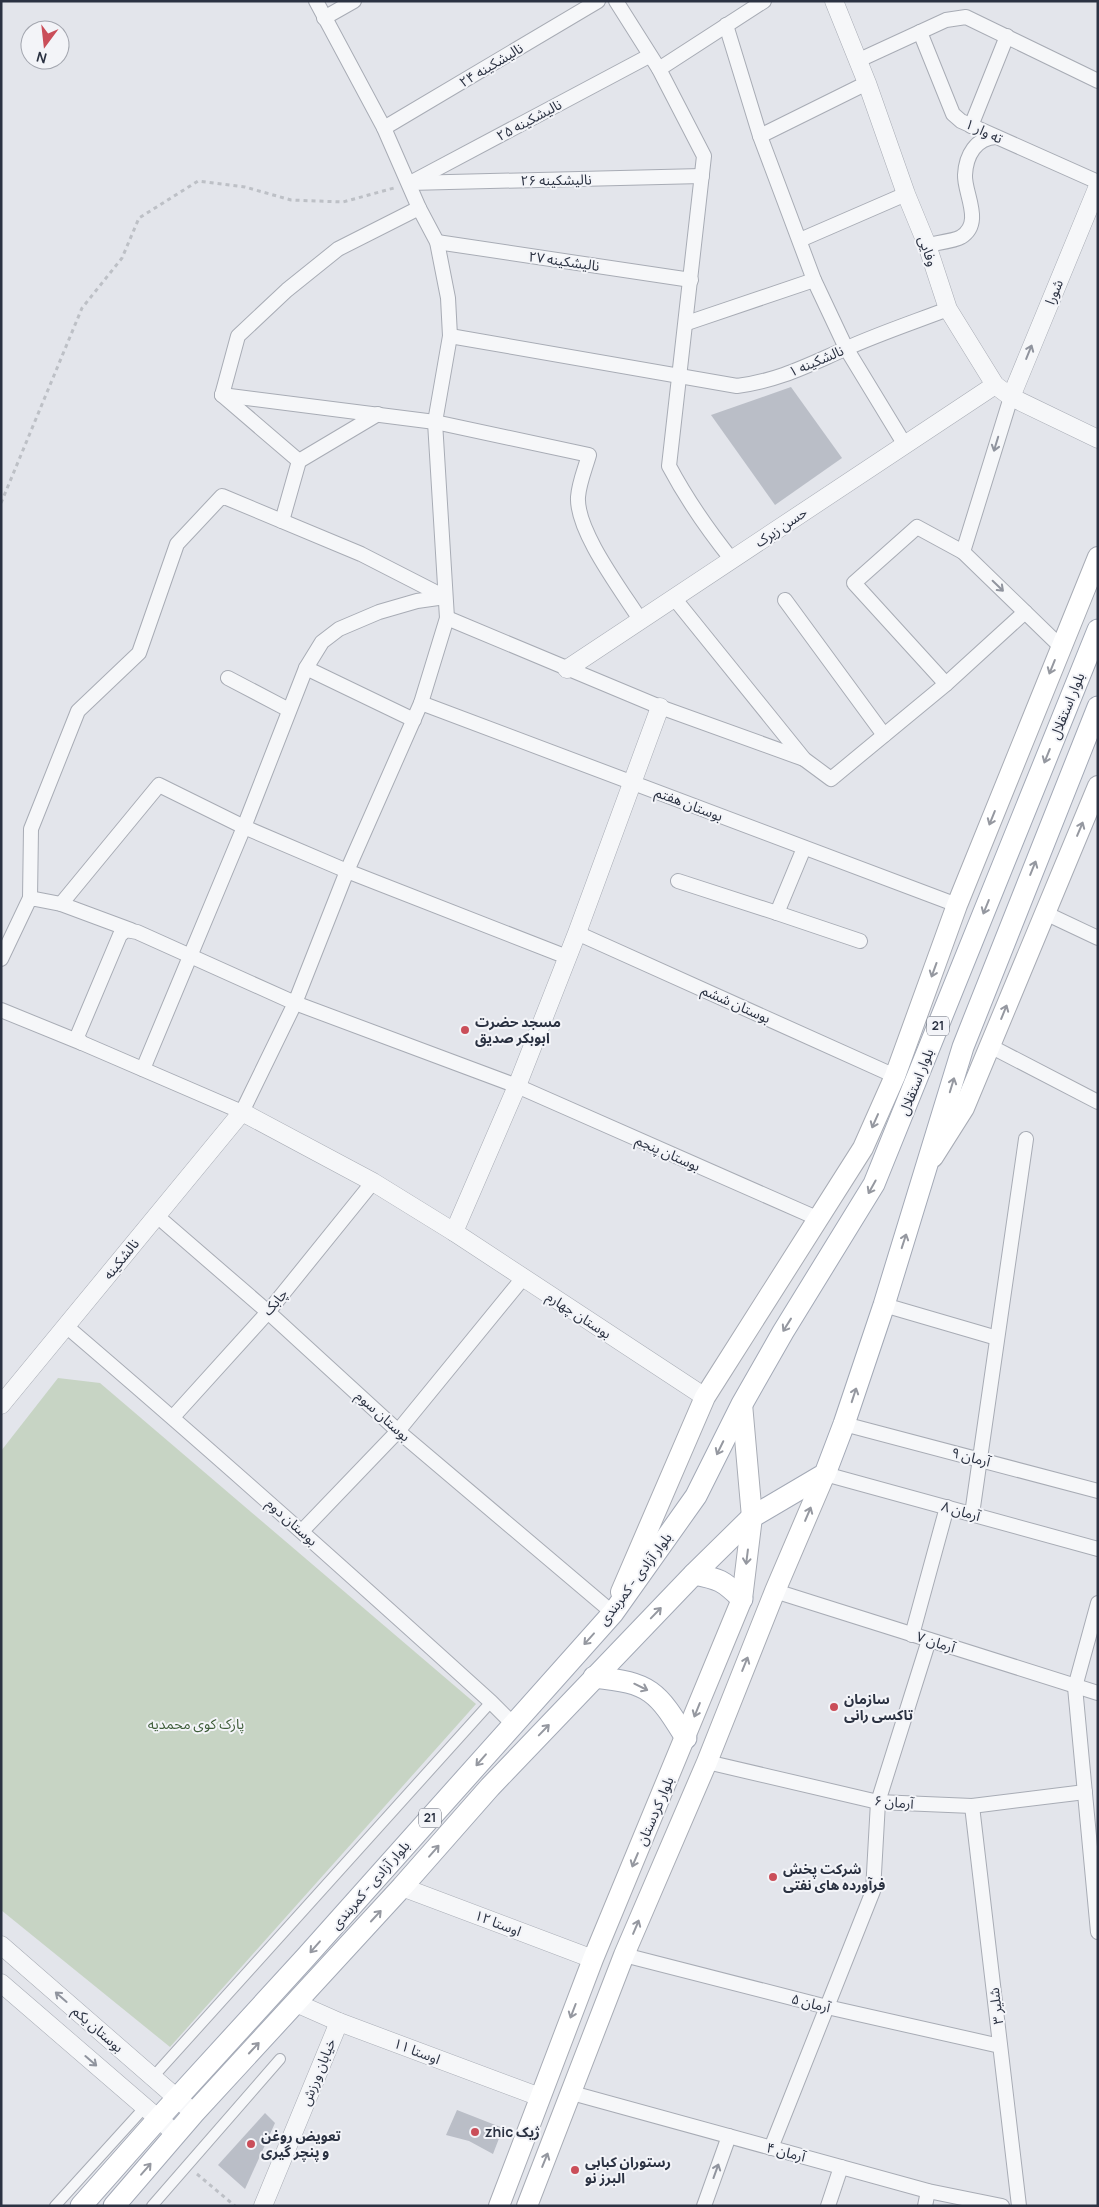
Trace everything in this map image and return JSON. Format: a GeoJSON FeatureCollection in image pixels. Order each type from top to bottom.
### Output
{"type":"FeatureCollection","features":[{"type":"Feature","properties":{"kind":"main road"},"geometry":{"type":"LineString","coordinates":[[613,1612],[705,1397],[863,1148],[894,1076],[957,905],[1060,646],[1086,598],[1098,557]]}},
{"type":"Feature","properties":{"kind":"main road","name":"بلوار استقلال"},"geometry":{"type":"LineString","coordinates":[[742,1404],[783,1332],[874,1184],[1098,630]]}},
{"type":"Feature","properties":{"kind":"main road","name":"21"},"geometry":{"type":"LineString","coordinates":[[825,1474],[844,1424],[884,1304],[963,1047],[1098,708]]}},
{"type":"Feature","properties":{"kind":"main road"},"geometry":{"type":"LineString","coordinates":[[928,1164],[964,1108],[1098,786]]}},
{"type":"Feature","properties":{"kind":"main road","name":"بلوار کردستان"},"geometry":{"type":"LineString","coordinates":[[499,2206],[593,1959],[742,1599],[752,1518],[742,1404]]}},
{"type":"Feature","properties":{"kind":"main road","name":"بلوار آزادی - کمربندی"},"geometry":{"type":"LineString","coordinates":[[81,2206],[151,2113],[176,2098],[306,1958],[613,1612],[696,1496],[742,1404]]}},
{"type":"Feature","properties":{"kind":"main road","name":"بلوار کردستان"},"geometry":{"type":"LineString","coordinates":[[527,2206],[624,1955],[707,1762],[774,1591],[825,1474]]}},
{"type":"Feature","properties":{"kind":"main road","name":"بلوار آزادی - کمربندی"},"geometry":{"type":"LineString","coordinates":[[114,2206],[194,2113],[402,1887],[490,1787],[694,1574],[752,1518],[825,1474]]}},
{"type":"Feature","properties":{"kind":"main road"},"geometry":{"type":"LineString","coordinates":[[694,1574],[718,1578],[742,1599]]}},
{"type":"Feature","properties":{"kind":"main road"},"geometry":{"type":"LineString","coordinates":[[594,1677],[626,1680],[647,1689],[665,1704],[686,1738]]}},
{"type":"Feature","properties":{"kind":"street"},"geometry":{"type":"LineString","coordinates":[[1,1010],[242,1112],[295,1003],[347,871],[422,703],[447,618],[435,422],[450,336],[448,298],[437,242],[419,208],[384,128],[316,1]]}},
{"type":"Feature","properties":{"kind":"street"},"geometry":{"type":"LineString","coordinates":[[324,18],[354,1]]}},
{"type":"Feature","properties":{"kind":"street","name":"نالیشکینه ۲۴"},"geometry":{"type":"LineString","coordinates":[[384,128],[598,1]]}},
{"type":"Feature","properties":{"kind":"street"},"geometry":{"type":"LineString","coordinates":[[616,1],[658,69],[704,156],[687,323],[679,374],[669,466],[683,493],[706,528],[732,560]]}},
{"type":"Feature","properties":{"kind":"street"},"geometry":{"type":"LineString","coordinates":[[658,69],[764,1]]}},
{"type":"Feature","properties":{"kind":"street","name":"وفایی"},"geometry":{"type":"LineString","coordinates":[[834,1],[867,82],[906,194],[927,245],[948,309],[996,385],[1011,397],[1098,439]]}},
{"type":"Feature","properties":{"kind":"street"},"geometry":{"type":"LineString","coordinates":[[857,61],[946,20],[966,17],[1098,81]]}},
{"type":"Feature","properties":{"kind":"street"},"geometry":{"type":"LineString","coordinates":[[726,25],[760,136],[814,280],[846,348],[905,445]]}},
{"type":"Feature","properties":{"kind":"street","name":"ته وار ۱"},"geometry":{"type":"LineString","coordinates":[[920,32],[953,114],[971,126],[1098,182]]}},
{"type":"Feature","properties":{"kind":"street"},"geometry":{"type":"LineString","coordinates":[[971,126],[1007,36]]}},
{"type":"Feature","properties":{"kind":"street","name":"نالیشکینه ۲۵"},"geometry":{"type":"LineString","coordinates":[[409,184],[649,56]]}},
{"type":"Feature","properties":{"kind":"street"},"geometry":{"type":"LineString","coordinates":[[760,136],[867,82]]}},
{"type":"Feature","properties":{"kind":"street"},"geometry":{"type":"LineString","coordinates":[[927,245],[961,237],[970,226],[972,207],[965,174],[969,158],[973,148],[979,141],[987,137],[996,137]]}},
{"type":"Feature","properties":{"kind":"street","name":"نالیشکینه ۲۶"},"geometry":{"type":"LineString","coordinates":[[409,184],[702,176]]}},
{"type":"Feature","properties":{"kind":"street","name":"شورا"},"geometry":{"type":"LineString","coordinates":[[1011,397],[1098,186]]}},
{"type":"Feature","properties":{"kind":"street"},"geometry":{"type":"LineString","coordinates":[[800,240],[906,194]]}},
{"type":"Feature","properties":{"kind":"street"},"geometry":{"type":"LineString","coordinates":[[222,395],[238,336],[287,290],[338,249],[419,208]]}},
{"type":"Feature","properties":{"kind":"street","name":"نالیشکینه ۲۷"},"geometry":{"type":"LineString","coordinates":[[437,242],[691,280]]}},
{"type":"Feature","properties":{"kind":"street"},"geometry":{"type":"LineString","coordinates":[[687,323],[814,280]]}},
{"type":"Feature","properties":{"kind":"street","name":"نالشکینه ۱"},"geometry":{"type":"LineString","coordinates":[[450,336],[679,374],[718,384],[737,386],[757,384],[800,370],[846,348],[948,309]]}},
{"type":"Feature","properties":{"kind":"street","name":"حسن زیرک"},"geometry":{"type":"LineString","coordinates":[[567,669],[996,385]]}},
{"type":"Feature","properties":{"kind":"street"},"geometry":{"type":"LineString","coordinates":[[222,395],[435,422],[589,455],[578,497],[580,515],[588,536],[641,620]]}},
{"type":"Feature","properties":{"kind":"street"},"geometry":{"type":"LineString","coordinates":[[222,395],[299,461]]}},
{"type":"Feature","properties":{"kind":"street"},"geometry":{"type":"LineString","coordinates":[[963,552],[1011,397]]}},
{"type":"Feature","properties":{"kind":"street"},"geometry":{"type":"LineString","coordinates":[[282,521],[299,461],[378,414]]}},
{"type":"Feature","properties":{"kind":"street"},"geometry":{"type":"LineString","coordinates":[[1,959],[30,898],[31,828],[78,711],[140,653],[177,544],[222,496],[361,554],[446,597]]}},
{"type":"Feature","properties":{"kind":"street"},"geometry":{"type":"LineString","coordinates":[[946,684],[854,583],[916,527],[963,552],[1060,646]]}},
{"type":"Feature","properties":{"kind":"street"},"geometry":{"type":"LineString","coordinates":[[142,1069],[244,827],[306,668],[322,642],[339,629],[379,612],[417,601],[446,597]]}},
{"type":"Feature","properties":{"kind":"street"},"geometry":{"type":"LineString","coordinates":[[674,598],[804,759],[830,779],[946,684],[1025,612]]}},
{"type":"Feature","properties":{"kind":"street"},"geometry":{"type":"LineString","coordinates":[[785,600],[884,735]]}},
{"type":"Feature","properties":{"kind":"street"},"geometry":{"type":"LineString","coordinates":[[447,618],[660,707],[804,759]]}},
{"type":"Feature","properties":{"kind":"street"},"geometry":{"type":"LineString","coordinates":[[306,668],[414,720]]}},
{"type":"Feature","properties":{"kind":"street"},"geometry":{"type":"LineString","coordinates":[[228,678],[289,710]]}},
{"type":"Feature","properties":{"kind":"street","name":"بوستان هفتم"},"geometry":{"type":"LineString","coordinates":[[422,703],[957,905]]}},
{"type":"Feature","properties":{"kind":"street"},"geometry":{"type":"LineString","coordinates":[[454,1232],[517,1086],[577,933],[660,707]]}},
{"type":"Feature","properties":{"kind":"street"},"geometry":{"type":"LineString","coordinates":[[61,904],[159,785],[244,827],[347,871],[567,957]]}},
{"type":"Feature","properties":{"kind":"street"},"geometry":{"type":"LineString","coordinates":[[777,913],[804,848]]}},
{"type":"Feature","properties":{"kind":"street"},"geometry":{"type":"LineString","coordinates":[[678,881],[860,941]]}},
{"type":"Feature","properties":{"kind":"street","name":"بوستان پنجم"},"geometry":{"type":"LineString","coordinates":[[30,898],[61,904],[153,938],[295,1003],[517,1086],[819,1219]]}},
{"type":"Feature","properties":{"kind":"street"},"geometry":{"type":"LineString","coordinates":[[1045,913],[1098,938]]}},
{"type":"Feature","properties":{"kind":"street"},"geometry":{"type":"LineString","coordinates":[[82,1044],[77,1037],[120,935],[126,930],[131,930]]}},
{"type":"Feature","properties":{"kind":"street","name":"بوستان ششم"},"geometry":{"type":"LineString","coordinates":[[577,933],[894,1076]]}},
{"type":"Feature","properties":{"kind":"street"},"geometry":{"type":"LineString","coordinates":[[990,1046],[1098,1102]]}},
{"type":"Feature","properties":{"kind":"street","name":"بوستان چهارم"},"geometry":{"type":"LineString","coordinates":[[242,1112],[372,1182],[454,1232],[705,1397]]}},
{"type":"Feature","properties":{"kind":"street","name":"نالشکینه"},"geometry":{"type":"LineString","coordinates":[[1,1405],[242,1112]]}},
{"type":"Feature","properties":{"kind":"street"},"geometry":{"type":"LineString","coordinates":[[972,1514],[1026,1139]]}},
{"type":"Feature","properties":{"kind":"street","name":"چابک"},"geometry":{"type":"LineString","coordinates":[[173,1417],[268,1312],[372,1182]]}},
{"type":"Feature","properties":{"kind":"street","name":"بوستان سوم"},"geometry":{"type":"LineString","coordinates":[[157,1216],[268,1312],[398,1432],[613,1612]]}},
{"type":"Feature","properties":{"kind":"street"},"geometry":{"type":"LineString","coordinates":[[302,1531],[398,1432],[523,1278]]}},
{"type":"Feature","properties":{"kind":"street"},"geometry":{"type":"LineString","coordinates":[[884,1304],[997,1338]]}},
{"type":"Feature","properties":{"kind":"street","name":"بوستان دوم"},"geometry":{"type":"LineString","coordinates":[[66,1326],[302,1531],[513,1724]]}},
{"type":"Feature","properties":{"kind":"street","name":"آرمان ۹"},"geometry":{"type":"LineString","coordinates":[[844,1424],[1098,1491]]}},
{"type":"Feature","properties":{"kind":"street","name":"آرمان ۸"},"geometry":{"type":"LineString","coordinates":[[825,1474],[1098,1549]]}},
{"type":"Feature","properties":{"kind":"street"},"geometry":{"type":"LineString","coordinates":[[912,1634],[947,1507]]}},
{"type":"Feature","properties":{"kind":"street","name":"آرمان ۷"},"geometry":{"type":"LineString","coordinates":[[774,1591],[1098,1693]]}},
{"type":"Feature","properties":{"kind":"street"},"geometry":{"type":"LineString","coordinates":[[1098,1603],[1075,1687],[1098,1932]]}},
{"type":"Feature","properties":{"kind":"street"},"geometry":{"type":"LineString","coordinates":[[771,2148],[873,1891],[878,1802],[929,1640]]}},
{"type":"Feature","properties":{"kind":"street"},"geometry":{"type":"LineString","coordinates":[[153,2077],[491,1702]]}},
{"type":"Feature","properties":{"kind":"street","name":"آرمان ۶"},"geometry":{"type":"LineString","coordinates":[[707,1762],[878,1802],[972,1806],[1085,1792]]}},
{"type":"Feature","properties":{"kind":"street","name":"شلیر ۳"},"geometry":{"type":"LineString","coordinates":[[972,1806],[1020,2206]]}},
{"type":"Feature","properties":{"kind":"street","name":"اوستا ۱۲"},"geometry":{"type":"LineString","coordinates":[[402,1887],[593,1959]]}},
{"type":"Feature","properties":{"kind":"street","name":"بوستان یکم"},"geometry":{"type":"LineString","coordinates":[[1,1945],[194,2113]]}},
{"type":"Feature","properties":{"kind":"street","name":"آرمان ۵"},"geometry":{"type":"LineString","coordinates":[[624,1955],[827,2007],[1000,2046]]}},
{"type":"Feature","properties":{"kind":"street"},"geometry":{"type":"LineString","coordinates":[[1,1983],[176,2134]]}},
{"type":"Feature","properties":{"kind":"street","name":"اوستا ۱۱"},"geometry":{"type":"LineString","coordinates":[[296,2003],[339,2022],[540,2098]]}},
{"type":"Feature","properties":{"kind":"street","name":"خیابان ورزش"},"geometry":{"type":"LineString","coordinates":[[263,2206],[339,2022]]}},
{"type":"Feature","properties":{"kind":"street"},"geometry":{"type":"LineString","coordinates":[[152,2206],[280,2059]]}},
{"type":"Feature","properties":{"kind":"street","name":"آرمان ۴"},"geometry":{"type":"LineString","coordinates":[[572,2093],[928,2190],[1002,2206]]}},
{"type":"Feature","properties":{"kind":"street"},"geometry":{"type":"LineString","coordinates":[[55,2206],[151,2113]]}},
{"type":"Feature","properties":{"kind":"street"},"geometry":{"type":"LineString","coordinates":[[704,2206],[729,2136]]}},
{"type":"Feature","properties":{"kind":"street"},"geometry":{"type":"LineString","coordinates":[[828,2206],[841,2167]]}},
{"type":"Feature","properties":{"kind":"street"},"geometry":{"type":"LineString","coordinates":[[924,2206],[928,2190]]}},
{"type":"Feature","properties":{"kind":"path"},"geometry":{"type":"LineString","coordinates":[[1,503],[82,308],[122,258],[139,218],[198,181],[245,187],[291,200],[343,202],[409,184]]}},
{"type":"Feature","properties":{"kind":"path"},"geometry":{"type":"LineString","coordinates":[[186,2165],[235,2206]]}},
{"type":"Feature","properties":{"kind":"green space","name":"پارک کوی محمدیه"},"geometry":{"type":"Polygon","coordinates":[[[58,1378],[100,1383],[476,1704],[170,2047],[1,1910],[1,1451],[58,1378]]]}},
{"type":"Feature","properties":{"kind":"building"},"geometry":{"type":"Polygon","coordinates":[[[791,387],[842,458],[775,505],[711,415],[791,387]]]}},
{"type":"Feature","properties":{"kind":"building","name":"zhic ژیک"},"geometry":{"type":"Polygon","coordinates":[[[457,2110],[503,2128],[493,2154],[469,2141],[446,2135],[457,2110]]]}},
{"type":"Feature","properties":{"kind":"building","name":"تعویض روغن و پنچر گیری"},"geometry":{"type":"Polygon","coordinates":[[[265,2113],[275,2123],[245,2189],[218,2165],[265,2113]]]}},
{"type":"Feature","properties":{"kind":"place","name":"مسجد حضرت ابوبکر صدیق"},"geometry":{"type":"Point","coordinates":[465,1030]}},
{"type":"Feature","properties":{"kind":"place","name":"سازمان تاکسی رانی"},"geometry":{"type":"Point","coordinates":[834,1707]}},
{"type":"Feature","properties":{"kind":"place","name":"شرکت پخش فرآورده های نفتی"},"geometry":{"type":"Point","coordinates":[773,1877]}},
{"type":"Feature","properties":{"kind":"place","name":"zhic ژیک"},"geometry":{"type":"Point","coordinates":[475,2132]}},
{"type":"Feature","properties":{"kind":"place","name":"تعویض روغن و پنچر گیری"},"geometry":{"type":"Point","coordinates":[251,2144]}},
{"type":"Feature","properties":{"kind":"place","name":"رستوران کبابی البرز نو"},"geometry":{"type":"Point","coordinates":[575,2170]}}]}
